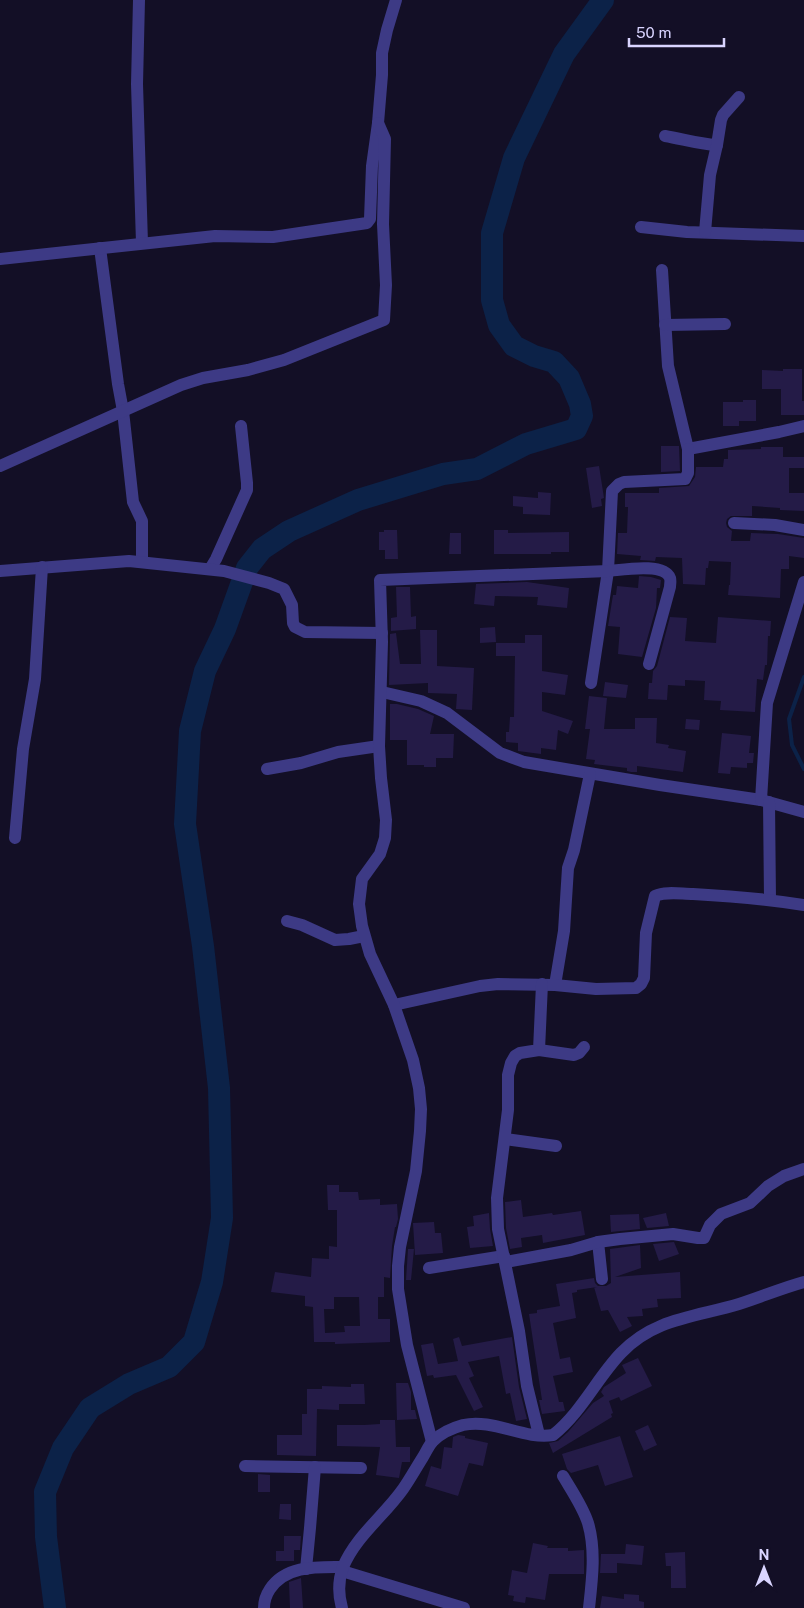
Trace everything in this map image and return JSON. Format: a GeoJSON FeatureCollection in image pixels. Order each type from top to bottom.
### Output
{"type":"FeatureCollection","features":[{"type":"Feature","properties":{"kind":"street"},"geometry":{"type":"LineString","coordinates":[[139,0],[137,84],[142,243]]}},
{"type":"Feature","properties":{"kind":"street"},"geometry":{"type":"LineString","coordinates":[[0,259],[215,236],[273,237],[367,223],[370,219],[372,166],[378,123],[382,53],[386,30],[396,0]]}},
{"type":"Feature","properties":{"kind":"street"},"geometry":{"type":"LineString","coordinates":[[705,232],[710,175],[718,145],[721,120],[739,96]]}},
{"type":"Feature","properties":{"kind":"street"},"geometry":{"type":"LineString","coordinates":[[0,466],[181,385],[284,360],[384,320],[386,286],[383,224],[385,139],[378,123]]}},
{"type":"Feature","properties":{"kind":"street"},"geometry":{"type":"LineString","coordinates":[[664,136],[695,143],[718,145]]}},
{"type":"Feature","properties":{"kind":"street"},"geometry":{"type":"LineString","coordinates":[[641,227],[687,232],[804,236]]}},
{"type":"Feature","properties":{"kind":"street"},"geometry":{"type":"LineString","coordinates":[[100,248],[116,374],[123,412],[133,502],[142,521],[142,562]]}},
{"type":"Feature","properties":{"kind":"street"},"geometry":{"type":"LineString","coordinates":[[591,683],[608,571],[612,491],[624,482],[685,479],[688,473],[688,448],[668,366],[662,270]]}},
{"type":"Feature","properties":{"kind":"street"},"geometry":{"type":"LineString","coordinates":[[665,325],[725,324]]}},
{"type":"Feature","properties":{"kind":"street"},"geometry":{"type":"LineString","coordinates":[[210,569],[219,553],[246,490],[247,483],[241,426]]}},
{"type":"Feature","properties":{"kind":"street"},"geometry":{"type":"LineString","coordinates":[[688,448],[763,436],[804,426]]}},
{"type":"Feature","properties":{"kind":"street"},"geometry":{"type":"LineString","coordinates":[[734,523],[775,525],[804,530]]}},
{"type":"Feature","properties":{"kind":"street"},"geometry":{"type":"LineString","coordinates":[[0,571],[129,561],[224,571],[284,589],[292,605],[295,628],[305,632],[382,633]]}},
{"type":"Feature","properties":{"kind":"street"},"geometry":{"type":"LineString","coordinates":[[15,838],[23,749],[35,679],[42,567]]}},
{"type":"Feature","properties":{"kind":"street"},"geometry":{"type":"LineString","coordinates":[[432,1442],[407,1345],[398,1289],[398,1266],[403,1230],[416,1170],[421,1109],[419,1088],[413,1060],[394,1005],[370,954],[364,936],[359,904],[362,879],[380,854],[385,838],[386,820],[379,746],[382,692],[380,580],[608,571],[643,567],[656,569],[666,573],[670,578],[670,592],[649,664]]}},
{"type":"Feature","properties":{"kind":"street"},"geometry":{"type":"LineString","coordinates":[[770,900],[765,801],[767,703],[804,582]]}},
{"type":"Feature","properties":{"kind":"street"},"geometry":{"type":"LineString","coordinates":[[382,692],[421,701],[447,714],[500,753],[524,762],[765,801],[804,812]]}},
{"type":"Feature","properties":{"kind":"street"},"geometry":{"type":"LineString","coordinates":[[267,769],[301,763],[338,752],[379,746]]}},
{"type":"Feature","properties":{"kind":"street"},"geometry":{"type":"LineString","coordinates":[[555,985],[564,931],[568,868],[574,850],[590,774]]}},
{"type":"Feature","properties":{"kind":"street"},"geometry":{"type":"LineString","coordinates":[[394,1005],[480,986],[516,983],[596,989],[632,989],[639,986],[642,982],[649,917],[655,896],[659,894],[721,895],[804,905]]}},
{"type":"Feature","properties":{"kind":"street"},"geometry":{"type":"LineString","coordinates":[[287,921],[335,940],[349,940],[364,936]]}},
{"type":"Feature","properties":{"kind":"street"},"geometry":{"type":"LineString","coordinates":[[539,1050],[542,984]]}},
{"type":"Feature","properties":{"kind":"street"},"geometry":{"type":"LineString","coordinates":[[539,1435],[527,1386],[519,1331],[498,1228],[497,1198],[508,1110],[508,1075],[511,1060],[520,1053],[539,1050],[574,1055],[579,1053],[584,1047]]}},
{"type":"Feature","properties":{"kind":"street"},"geometry":{"type":"LineString","coordinates":[[505,1139],[556,1146]]}},
{"type":"Feature","properties":{"kind":"street"},"geometry":{"type":"LineString","coordinates":[[429,1268],[571,1250],[598,1242],[673,1234],[704,1238],[710,1225],[721,1214],[750,1202],[768,1186],[784,1176],[804,1168]]}},
{"type":"Feature","properties":{"kind":"street"},"geometry":{"type":"LineString","coordinates":[[598,1242],[602,1279]]}},
{"type":"Feature","properties":{"kind":"street"},"geometry":{"type":"LineString","coordinates":[[342,1608],[339,1591],[340,1578],[352,1550],[370,1526],[402,1491],[432,1442],[449,1430],[466,1425],[485,1424],[539,1435],[553,1435],[590,1395],[621,1353],[642,1335],[666,1323],[740,1304],[804,1282]]}},
{"type":"Feature","properties":{"kind":"street"},"geometry":{"type":"LineString","coordinates":[[245,1466],[361,1468]]}},
{"type":"Feature","properties":{"kind":"street"},"geometry":{"type":"LineString","coordinates":[[306,1569],[314,1467]]}},
{"type":"Feature","properties":{"kind":"street"},"geometry":{"type":"LineString","coordinates":[[563,1476],[583,1512],[590,1530],[592,1574],[589,1608]]}},
{"type":"Feature","properties":{"kind":"street"},"geometry":{"type":"LineString","coordinates":[[264,1608],[265,1598],[278,1579],[291,1572],[306,1569],[343,1569],[464,1608]]}},
{"type":"Feature","properties":{"kind":"building"},"geometry":{"type":"Polygon","coordinates":[[[783,369],[802,369],[804,415],[781,415],[781,389],[762,389],[762,370],[783,371],[783,369]]]}},
{"type":"Feature","properties":{"kind":"building"},"geometry":{"type":"Polygon","coordinates":[[[743,400],[756,400],[756,421],[739,421],[739,426],[723,426],[723,402],[743,402],[743,400]]]}},
{"type":"Feature","properties":{"kind":"building"},"geometry":{"type":"Polygon","coordinates":[[[661,446],[679,446],[680,471],[661,472],[661,446]]]}},
{"type":"Feature","properties":{"kind":"building"},"geometry":{"type":"Polygon","coordinates":[[[761,447],[783,447],[783,457],[804,457],[804,468],[789,468],[789,493],[804,493],[804,511],[752,506],[752,516],[731,516],[727,519],[726,523],[727,527],[732,531],[731,541],[750,541],[751,533],[778,534],[804,538],[804,558],[789,556],[789,569],[781,569],[780,598],[728,595],[731,562],[709,561],[708,568],[706,568],[705,585],[683,584],[682,558],[656,557],[655,561],[640,560],[641,556],[617,554],[618,533],[627,533],[628,507],[625,507],[625,493],[659,493],[659,488],[689,486],[695,477],[696,467],[723,467],[724,459],[728,459],[728,450],[761,449],[761,447]]]}},
{"type":"Feature","properties":{"kind":"building"},"geometry":{"type":"Polygon","coordinates":[[[599,466],[604,498],[601,499],[602,506],[592,508],[586,468],[599,466]]]}},
{"type":"Feature","properties":{"kind":"building"},"geometry":{"type":"Polygon","coordinates":[[[538,492],[551,493],[550,515],[523,514],[523,507],[513,506],[513,496],[538,498],[538,492]]]}},
{"type":"Feature","properties":{"kind":"building"},"geometry":{"type":"Polygon","coordinates":[[[384,530],[397,530],[398,559],[385,559],[385,550],[379,550],[379,532],[384,532],[384,530]]]}},
{"type":"Feature","properties":{"kind":"building"},"geometry":{"type":"Polygon","coordinates":[[[494,530],[508,530],[508,533],[569,532],[569,552],[551,552],[551,554],[494,554],[494,530]]]}},
{"type":"Feature","properties":{"kind":"building"},"geometry":{"type":"Polygon","coordinates":[[[450,533],[461,533],[461,554],[449,554],[450,533]]]}},
{"type":"Feature","properties":{"kind":"building"},"geometry":{"type":"Polygon","coordinates":[[[639,576],[661,580],[660,588],[657,588],[656,608],[642,657],[618,654],[620,627],[608,626],[613,595],[616,595],[617,586],[638,588],[639,576]]]}},
{"type":"Feature","properties":{"kind":"building"},"geometry":{"type":"Polygon","coordinates":[[[527,582],[569,588],[567,608],[537,605],[538,597],[495,596],[494,606],[474,604],[476,584],[527,582]]]}},
{"type":"Feature","properties":{"kind":"building"},"geometry":{"type":"Polygon","coordinates":[[[396,587],[410,587],[411,617],[416,616],[416,629],[391,631],[391,618],[397,617],[396,587]]]}},
{"type":"Feature","properties":{"kind":"building"},"geometry":{"type":"Polygon","coordinates":[[[670,617],[687,618],[685,641],[716,643],[718,617],[771,621],[770,636],[768,636],[767,665],[765,665],[763,680],[757,679],[755,712],[720,710],[721,701],[704,700],[705,681],[685,680],[685,686],[668,685],[667,700],[648,699],[649,683],[652,683],[653,671],[657,666],[670,617]]]}},
{"type":"Feature","properties":{"kind":"building"},"geometry":{"type":"Polygon","coordinates":[[[495,627],[496,642],[480,643],[480,628],[495,627]]]}},
{"type":"Feature","properties":{"kind":"building"},"geometry":{"type":"Polygon","coordinates":[[[420,630],[437,630],[437,666],[474,668],[472,710],[456,709],[457,694],[428,693],[428,683],[389,685],[390,634],[396,633],[400,664],[421,664],[420,630]]]}},
{"type":"Feature","properties":{"kind":"building"},"geometry":{"type":"Polygon","coordinates":[[[525,635],[542,635],[542,671],[568,675],[565,695],[542,692],[542,711],[573,721],[568,734],[558,730],[556,750],[541,748],[541,754],[518,751],[518,743],[506,742],[506,732],[509,732],[510,717],[514,717],[515,656],[496,656],[496,643],[525,643],[525,635]]]}},
{"type":"Feature","properties":{"kind":"building"},"geometry":{"type":"Polygon","coordinates":[[[605,682],[628,685],[626,698],[603,696],[605,682]]]}},
{"type":"Feature","properties":{"kind":"building"},"geometry":{"type":"Polygon","coordinates":[[[589,696],[607,698],[604,729],[635,729],[635,718],[657,718],[656,743],[669,745],[668,748],[686,751],[683,772],[637,766],[637,772],[631,772],[627,771],[627,768],[594,764],[595,760],[586,759],[590,729],[585,729],[589,696]]]}},
{"type":"Feature","properties":{"kind":"building"},"geometry":{"type":"Polygon","coordinates":[[[390,704],[418,709],[434,716],[430,734],[454,734],[453,758],[436,758],[436,767],[407,765],[407,740],[390,740],[390,704]]]}},
{"type":"Feature","properties":{"kind":"building"},"geometry":{"type":"Polygon","coordinates":[[[686,719],[700,720],[699,730],[685,729],[686,719]]]}},
{"type":"Feature","properties":{"kind":"building"},"geometry":{"type":"Polygon","coordinates":[[[722,733],[751,736],[749,753],[754,753],[753,763],[747,763],[747,768],[731,767],[730,774],[718,773],[722,733]]]}},
{"type":"Feature","properties":{"kind":"building"},"geometry":{"type":"Polygon","coordinates":[[[327,1185],[339,1185],[339,1192],[358,1192],[359,1200],[380,1199],[380,1205],[397,1204],[398,1219],[392,1246],[390,1278],[384,1277],[384,1297],[378,1297],[378,1319],[390,1319],[390,1342],[335,1344],[335,1342],[314,1342],[313,1307],[305,1306],[305,1296],[271,1292],[275,1272],[311,1277],[312,1258],[329,1259],[329,1246],[337,1247],[337,1210],[328,1210],[327,1185]],[[334,1297],[334,1309],[324,1309],[325,1333],[345,1332],[344,1326],[360,1326],[359,1297],[334,1297]]]}},
{"type":"Feature","properties":{"kind":"building"},"geometry":{"type":"Polygon","coordinates":[[[521,1200],[523,1217],[581,1211],[585,1235],[543,1243],[542,1235],[521,1238],[522,1247],[510,1249],[506,1228],[505,1202],[521,1200]]]}},
{"type":"Feature","properties":{"kind":"building"},"geometry":{"type":"Polygon","coordinates":[[[489,1213],[493,1246],[470,1248],[467,1227],[474,1226],[473,1216],[489,1213]]]}},
{"type":"Feature","properties":{"kind":"building"},"geometry":{"type":"Polygon","coordinates":[[[666,1213],[669,1226],[647,1228],[643,1218],[666,1213]]]}},
{"type":"Feature","properties":{"kind":"building"},"geometry":{"type":"Polygon","coordinates":[[[639,1214],[640,1229],[611,1232],[610,1215],[639,1214]]]}},
{"type":"Feature","properties":{"kind":"building"},"geometry":{"type":"Polygon","coordinates":[[[434,1222],[435,1233],[441,1233],[443,1253],[415,1255],[413,1223],[434,1222]]]}},
{"type":"Feature","properties":{"kind":"building"},"geometry":{"type":"Polygon","coordinates":[[[674,1242],[679,1254],[659,1261],[653,1244],[674,1242]]]}},
{"type":"Feature","properties":{"kind":"building"},"geometry":{"type":"Polygon","coordinates":[[[640,1245],[641,1268],[615,1277],[680,1272],[681,1298],[657,1299],[658,1307],[642,1309],[643,1316],[627,1317],[632,1326],[620,1332],[608,1310],[601,1311],[594,1287],[577,1290],[577,1292],[572,1293],[576,1318],[553,1323],[560,1359],[570,1357],[573,1372],[553,1376],[559,1402],[563,1402],[565,1411],[542,1414],[539,1400],[542,1400],[529,1314],[537,1313],[537,1310],[560,1306],[556,1284],[594,1278],[598,1286],[606,1286],[611,1283],[610,1249],[640,1245]]]}},
{"type":"Feature","properties":{"kind":"building"},"geometry":{"type":"Polygon","coordinates":[[[408,1249],[414,1249],[411,1280],[406,1280],[408,1249]]]}},
{"type":"Feature","properties":{"kind":"building"},"geometry":{"type":"Polygon","coordinates":[[[459,1337],[462,1346],[512,1337],[519,1387],[527,1419],[516,1421],[510,1393],[506,1394],[499,1356],[468,1362],[474,1376],[469,1378],[483,1407],[474,1411],[456,1375],[434,1378],[433,1375],[427,1376],[421,1345],[433,1343],[438,1364],[458,1361],[453,1339],[459,1337]]]}},
{"type":"Feature","properties":{"kind":"building"},"geometry":{"type":"Polygon","coordinates":[[[638,1358],[652,1386],[621,1401],[619,1397],[609,1401],[613,1413],[611,1414],[612,1417],[553,1453],[549,1443],[558,1441],[568,1432],[593,1403],[604,1396],[601,1392],[604,1387],[626,1373],[622,1365],[638,1358]]]}},
{"type":"Feature","properties":{"kind":"building"},"geometry":{"type":"Polygon","coordinates":[[[396,1383],[408,1383],[411,1392],[411,1410],[415,1410],[417,1419],[397,1420],[396,1383]]]}},
{"type":"Feature","properties":{"kind":"building"},"geometry":{"type":"Polygon","coordinates":[[[351,1384],[364,1384],[365,1404],[339,1404],[339,1410],[317,1409],[316,1456],[277,1455],[277,1435],[302,1435],[302,1414],[307,1414],[307,1389],[322,1389],[322,1386],[351,1387],[351,1384]]]}},
{"type":"Feature","properties":{"kind":"building"},"geometry":{"type":"Polygon","coordinates":[[[380,1420],[395,1420],[396,1447],[410,1447],[410,1462],[402,1462],[399,1478],[376,1475],[380,1447],[337,1446],[337,1425],[380,1424],[380,1420]]]}},
{"type":"Feature","properties":{"kind":"building"},"geometry":{"type":"Polygon","coordinates":[[[648,1425],[657,1445],[644,1451],[635,1431],[648,1425]]]}},
{"type":"Feature","properties":{"kind":"building"},"geometry":{"type":"Polygon","coordinates":[[[458,1435],[488,1443],[483,1466],[469,1463],[458,1496],[425,1486],[431,1466],[441,1469],[444,1447],[452,1448],[453,1437],[458,1435]]]}},
{"type":"Feature","properties":{"kind":"building"},"geometry":{"type":"Polygon","coordinates":[[[620,1436],[633,1477],[605,1486],[598,1465],[571,1473],[567,1469],[562,1454],[620,1436]]]}},
{"type":"Feature","properties":{"kind":"building"},"geometry":{"type":"Polygon","coordinates":[[[258,1474],[270,1475],[270,1492],[258,1492],[258,1474]]]}},
{"type":"Feature","properties":{"kind":"building"},"geometry":{"type":"Polygon","coordinates":[[[280,1504],[291,1504],[291,1520],[279,1519],[280,1504]]]}},
{"type":"Feature","properties":{"kind":"building"},"geometry":{"type":"Polygon","coordinates":[[[284,1536],[301,1536],[300,1550],[294,1550],[294,1561],[276,1561],[276,1551],[284,1551],[284,1536]]]}},
{"type":"Feature","properties":{"kind":"building"},"geometry":{"type":"Polygon","coordinates":[[[533,1543],[548,1546],[547,1548],[568,1548],[568,1551],[584,1550],[584,1574],[549,1574],[545,1600],[526,1597],[525,1603],[513,1601],[514,1596],[508,1595],[512,1570],[527,1573],[533,1543]]]}},
{"type":"Feature","properties":{"kind":"building"},"geometry":{"type":"Polygon","coordinates":[[[626,1544],[644,1546],[642,1565],[617,1563],[617,1573],[600,1573],[601,1554],[625,1554],[626,1544]]]}},
{"type":"Feature","properties":{"kind":"building"},"geometry":{"type":"Polygon","coordinates":[[[685,1552],[686,1588],[671,1588],[671,1566],[666,1566],[665,1553],[685,1552]]]}},
{"type":"Feature","properties":{"kind":"building"},"geometry":{"type":"Polygon","coordinates":[[[301,1578],[303,1608],[290,1608],[289,1582],[301,1578]]]}},
{"type":"Feature","properties":{"kind":"building"},"geometry":{"type":"Polygon","coordinates":[[[624,1594],[639,1595],[639,1601],[644,1602],[644,1608],[600,1608],[602,1596],[624,1599],[624,1594]]]}},
{"type":"Feature","properties":{"kind":"waterway"},"geometry":{"type":"LineString","coordinates":[[55,1608],[46,1537],[45,1492],[63,1448],[90,1408],[129,1384],[169,1367],[194,1342],[212,1282],[222,1218],[219,1088],[203,946],[185,824],[190,731],[205,671],[225,629],[247,568],[262,549],[289,531],[358,500],[443,474],[477,469],[526,444],[576,429],[582,416],[580,404],[569,378],[554,362],[534,356],[514,346],[499,325],[492,300],[492,233],[514,158],[564,54],[603,0]]}},
{"type":"Feature","properties":{"kind":"waterway"},"geometry":{"type":"LineString","coordinates":[[804,677],[789,719],[792,745],[804,769]]}}]}
